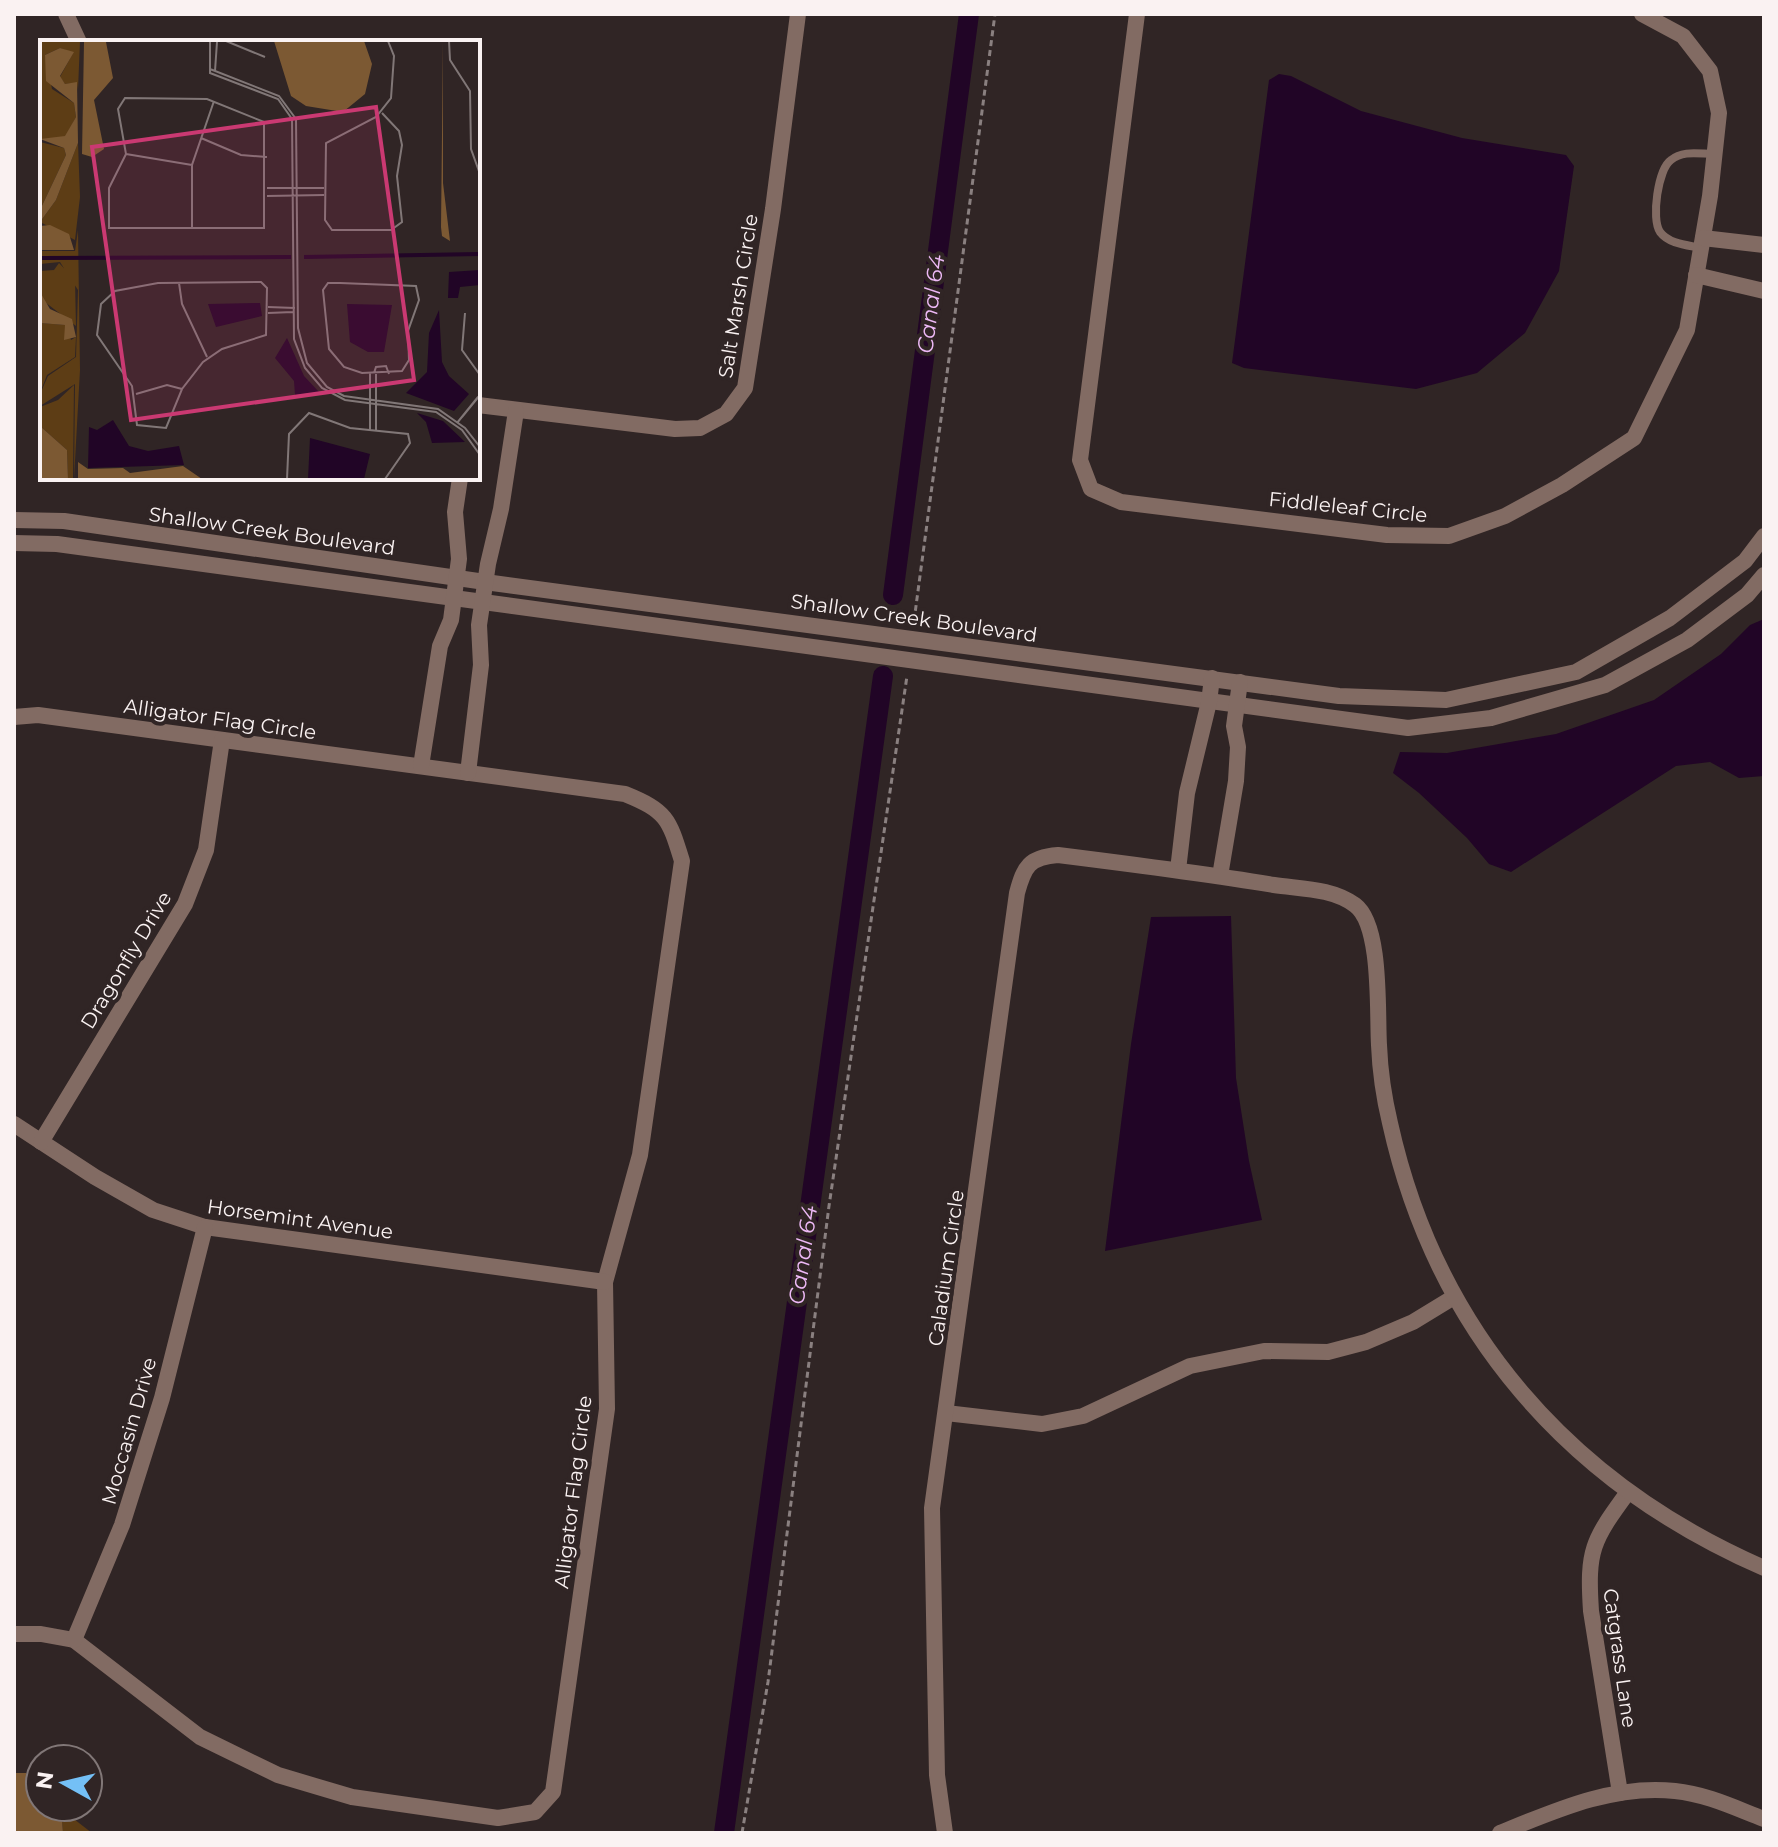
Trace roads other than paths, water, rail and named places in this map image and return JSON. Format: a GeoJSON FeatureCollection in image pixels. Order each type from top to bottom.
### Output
{"type":"FeatureCollection","features":[{"type":"Feature","properties":{"kind":"street"},"geometry":{"type":"LineString","coordinates":[[66,14],[78,40]]}},
{"type":"Feature","properties":{"kind":"street","name":"Salt Marsh Circle"},"geometry":{"type":"LineString","coordinates":[[480,405],[675,429],[700,428],[726,414],[745,388],[773,209],[798,14]]}},
{"type":"Feature","properties":{"kind":"street","name":"Fiddleleaf Circle"},"geometry":{"type":"LineString","coordinates":[[1137,14],[1080,460],[1091,489],[1121,502],[1387,535],[1449,536],[1517,510],[1634,438],[1687,330],[1719,113],[1710,71],[1683,36],[1642,14]]}},
{"type":"Feature","properties":{"kind":"street"},"geometry":{"type":"LineString","coordinates":[[1702,243],[1764,245]]}},
{"type":"Feature","properties":{"kind":"street"},"geometry":{"type":"LineString","coordinates":[[1696,275],[1764,291]]}},
{"type":"Feature","properties":{"kind":"street"},"geometry":{"type":"LineString","coordinates":[[468,773],[481,665],[479,625],[482,601],[501,509],[516,411]]}},
{"type":"Feature","properties":{"kind":"street"},"geometry":{"type":"LineString","coordinates":[[421,766],[440,646],[451,620],[457,577],[459,559],[455,512],[460,480]]}},
{"type":"Feature","properties":{"kind":"street","name":"Shallow Creek Boulevard"},"geometry":{"type":"LineString","coordinates":[[14,520],[64,521],[485,582],[1339,696],[1446,700],[1576,672],[1670,618],[1745,561],[1764,536]]}},
{"type":"Feature","properties":{"kind":"street","name":"Shallow Creek Boulevard"},"geometry":{"type":"LineString","coordinates":[[14,543],[57,544],[1408,728],[1491,718],[1605,685],[1687,640],[1747,595],[1764,575]]}},
{"type":"Feature","properties":{"kind":"street"},"geometry":{"type":"LineString","coordinates":[[1178,870],[1187,793],[1212,678]]}},
{"type":"Feature","properties":{"kind":"street"},"geometry":{"type":"LineString","coordinates":[[1220,876],[1236,781],[1238,747],[1234,726],[1240,682]]}},
{"type":"Feature","properties":{"kind":"street","name":"Alligator Flag Circle"},"geometry":{"type":"LineString","coordinates":[[14,717],[38,715],[625,794],[651,804],[670,823],[682,861],[640,1155],[605,1282],[607,1409],[553,1792],[535,1812],[498,1818],[352,1797],[278,1775],[200,1737],[74,1640],[41,1634],[14,1634]]}},
{"type":"Feature","properties":{"kind":"street","name":"Dragonfly Drive"},"geometry":{"type":"LineString","coordinates":[[41,1142],[185,904],[206,850],[222,740]]}},
{"type":"Feature","properties":{"kind":"street","name":"Caladium Circle"},"geometry":{"type":"LineString","coordinates":[[945,1833],[937,1775],[932,1508],[1017,893],[1024,869],[1041,856],[1058,855],[1178,870],[1332,893],[1357,906],[1372,932],[1379,1048],[1389,1120],[1410,1199],[1454,1297],[1534,1409],[1577,1450],[1628,1492],[1702,1540],[1764,1568]]}},
{"type":"Feature","properties":{"kind":"street","name":"Horsemint Avenue"},"geometry":{"type":"LineString","coordinates":[[14,1124],[95,1177],[153,1210],[205,1227],[605,1282]]}},
{"type":"Feature","properties":{"kind":"street","name":"Moccasin Drive"},"geometry":{"type":"LineString","coordinates":[[74,1640],[122,1525],[162,1398],[205,1227]]}},
{"type":"Feature","properties":{"kind":"street"},"geometry":{"type":"LineString","coordinates":[[946,1413],[1042,1424],[1083,1416],[1190,1366],[1264,1351],[1328,1352],[1366,1342],[1413,1322],[1454,1297]]}},
{"type":"Feature","properties":{"kind":"street","name":"Catgrass Lane"},"geometry":{"type":"LineString","coordinates":[[1620,1793],[1589,1582],[1590,1555],[1597,1537],[1628,1492]]}},
{"type":"Feature","properties":{"kind":"street"},"geometry":{"type":"LineString","coordinates":[[1500,1833],[1565,1807],[1620,1793],[1674,1791],[1720,1802],[1764,1819]]}},
{"type":"Feature","properties":{"kind":"lane"},"geometry":{"type":"LineString","coordinates":[[1702,243],[1674,243],[1660,232],[1655,218],[1662,168],[1683,153],[1715,154]]}},
{"type":"Feature","properties":{"kind":"waterway","name":"Canal 64"},"geometry":{"type":"LineString","coordinates":[[893,595],[969,14]]}},
{"type":"Feature","properties":{"kind":"waterway","name":"Canal 64"},"geometry":{"type":"LineString","coordinates":[[724,1833],[883,676]]}}]}
